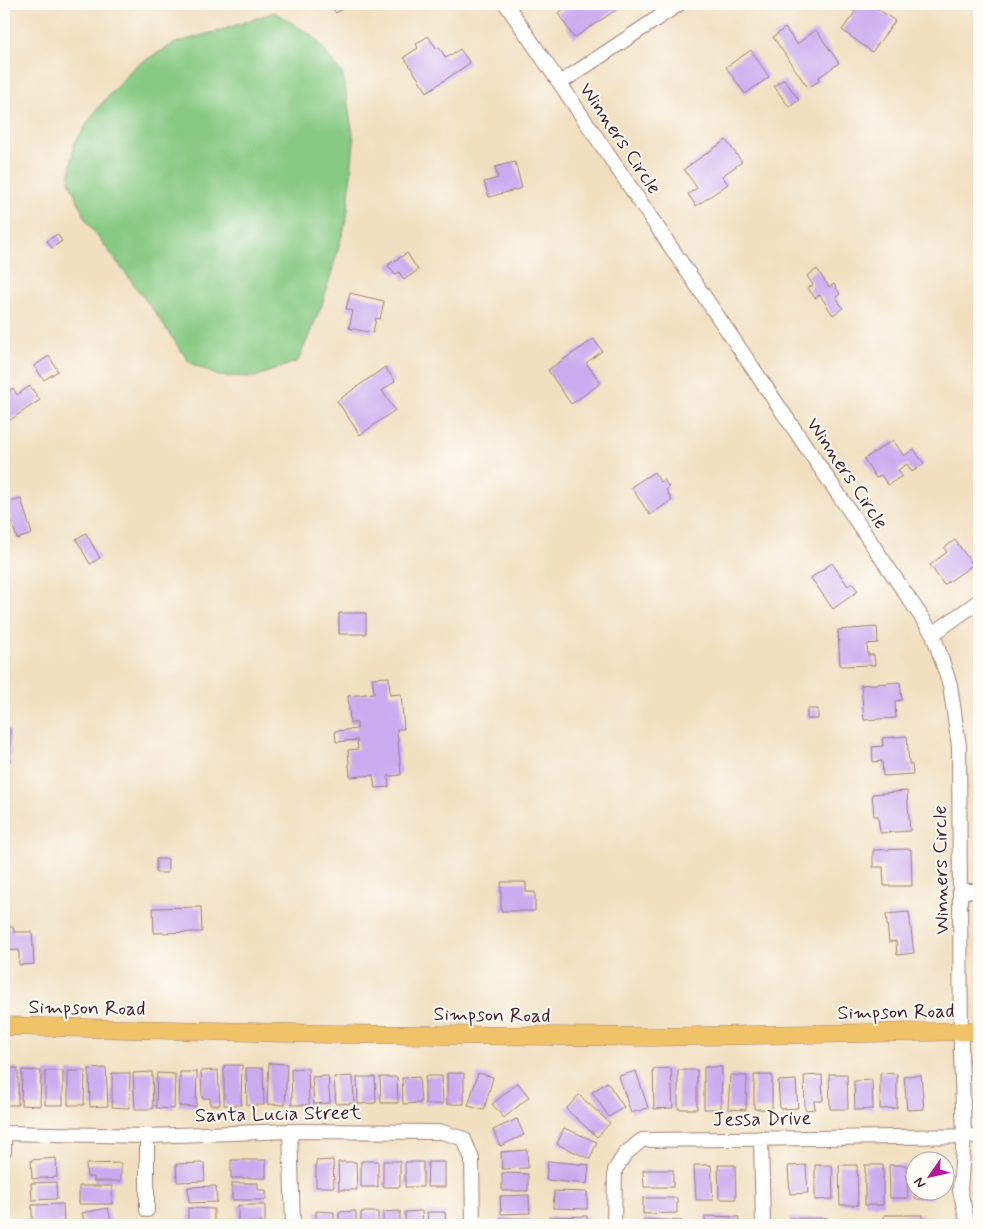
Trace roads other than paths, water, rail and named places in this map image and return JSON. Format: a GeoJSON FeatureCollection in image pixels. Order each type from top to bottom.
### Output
{"type":"FeatureCollection","features":[{"type":"Feature","properties":{"kind":"main road","name":"Simpson Road"},"geometry":{"type":"LineString","coordinates":[[4,1026],[330,1034],[651,1037],[979,1031]]}},
{"type":"Feature","properties":{"kind":"street","name":"Winners Circle"},"geometry":{"type":"LineString","coordinates":[[506,4],[933,634],[950,685],[959,746],[961,1031],[964,1136],[960,1190],[968,1225]]}},
{"type":"Feature","properties":{"kind":"street"},"geometry":{"type":"LineString","coordinates":[[560,83],[679,4]]}},
{"type":"Feature","properties":{"kind":"street"},"geometry":{"type":"LineString","coordinates":[[933,634],[979,601]]}},
{"type":"Feature","properties":{"kind":"street"},"geometry":{"type":"LineString","coordinates":[[960,891],[979,891]]}},
{"type":"Feature","properties":{"kind":"street"},"geometry":{"type":"LineString","coordinates":[[290,1131],[293,1225]]}},
{"type":"Feature","properties":{"kind":"street","name":"Santa Lucia Street"},"geometry":{"type":"LineString","coordinates":[[4,1133],[147,1136],[290,1131],[442,1132],[464,1139],[472,1159],[473,1225]]}},
{"type":"Feature","properties":{"kind":"street"},"geometry":{"type":"LineString","coordinates":[[4,1133],[4,1151]]}},
{"type":"Feature","properties":{"kind":"street"},"geometry":{"type":"LineString","coordinates":[[147,1136],[148,1210]]}},
{"type":"Feature","properties":{"kind":"street","name":"Jessa Drive"},"geometry":{"type":"LineString","coordinates":[[614,1225],[615,1170],[625,1154],[642,1140],[979,1136]]}},
{"type":"Feature","properties":{"kind":"street"},"geometry":{"type":"LineString","coordinates":[[762,1138],[763,1225]]}}]}
